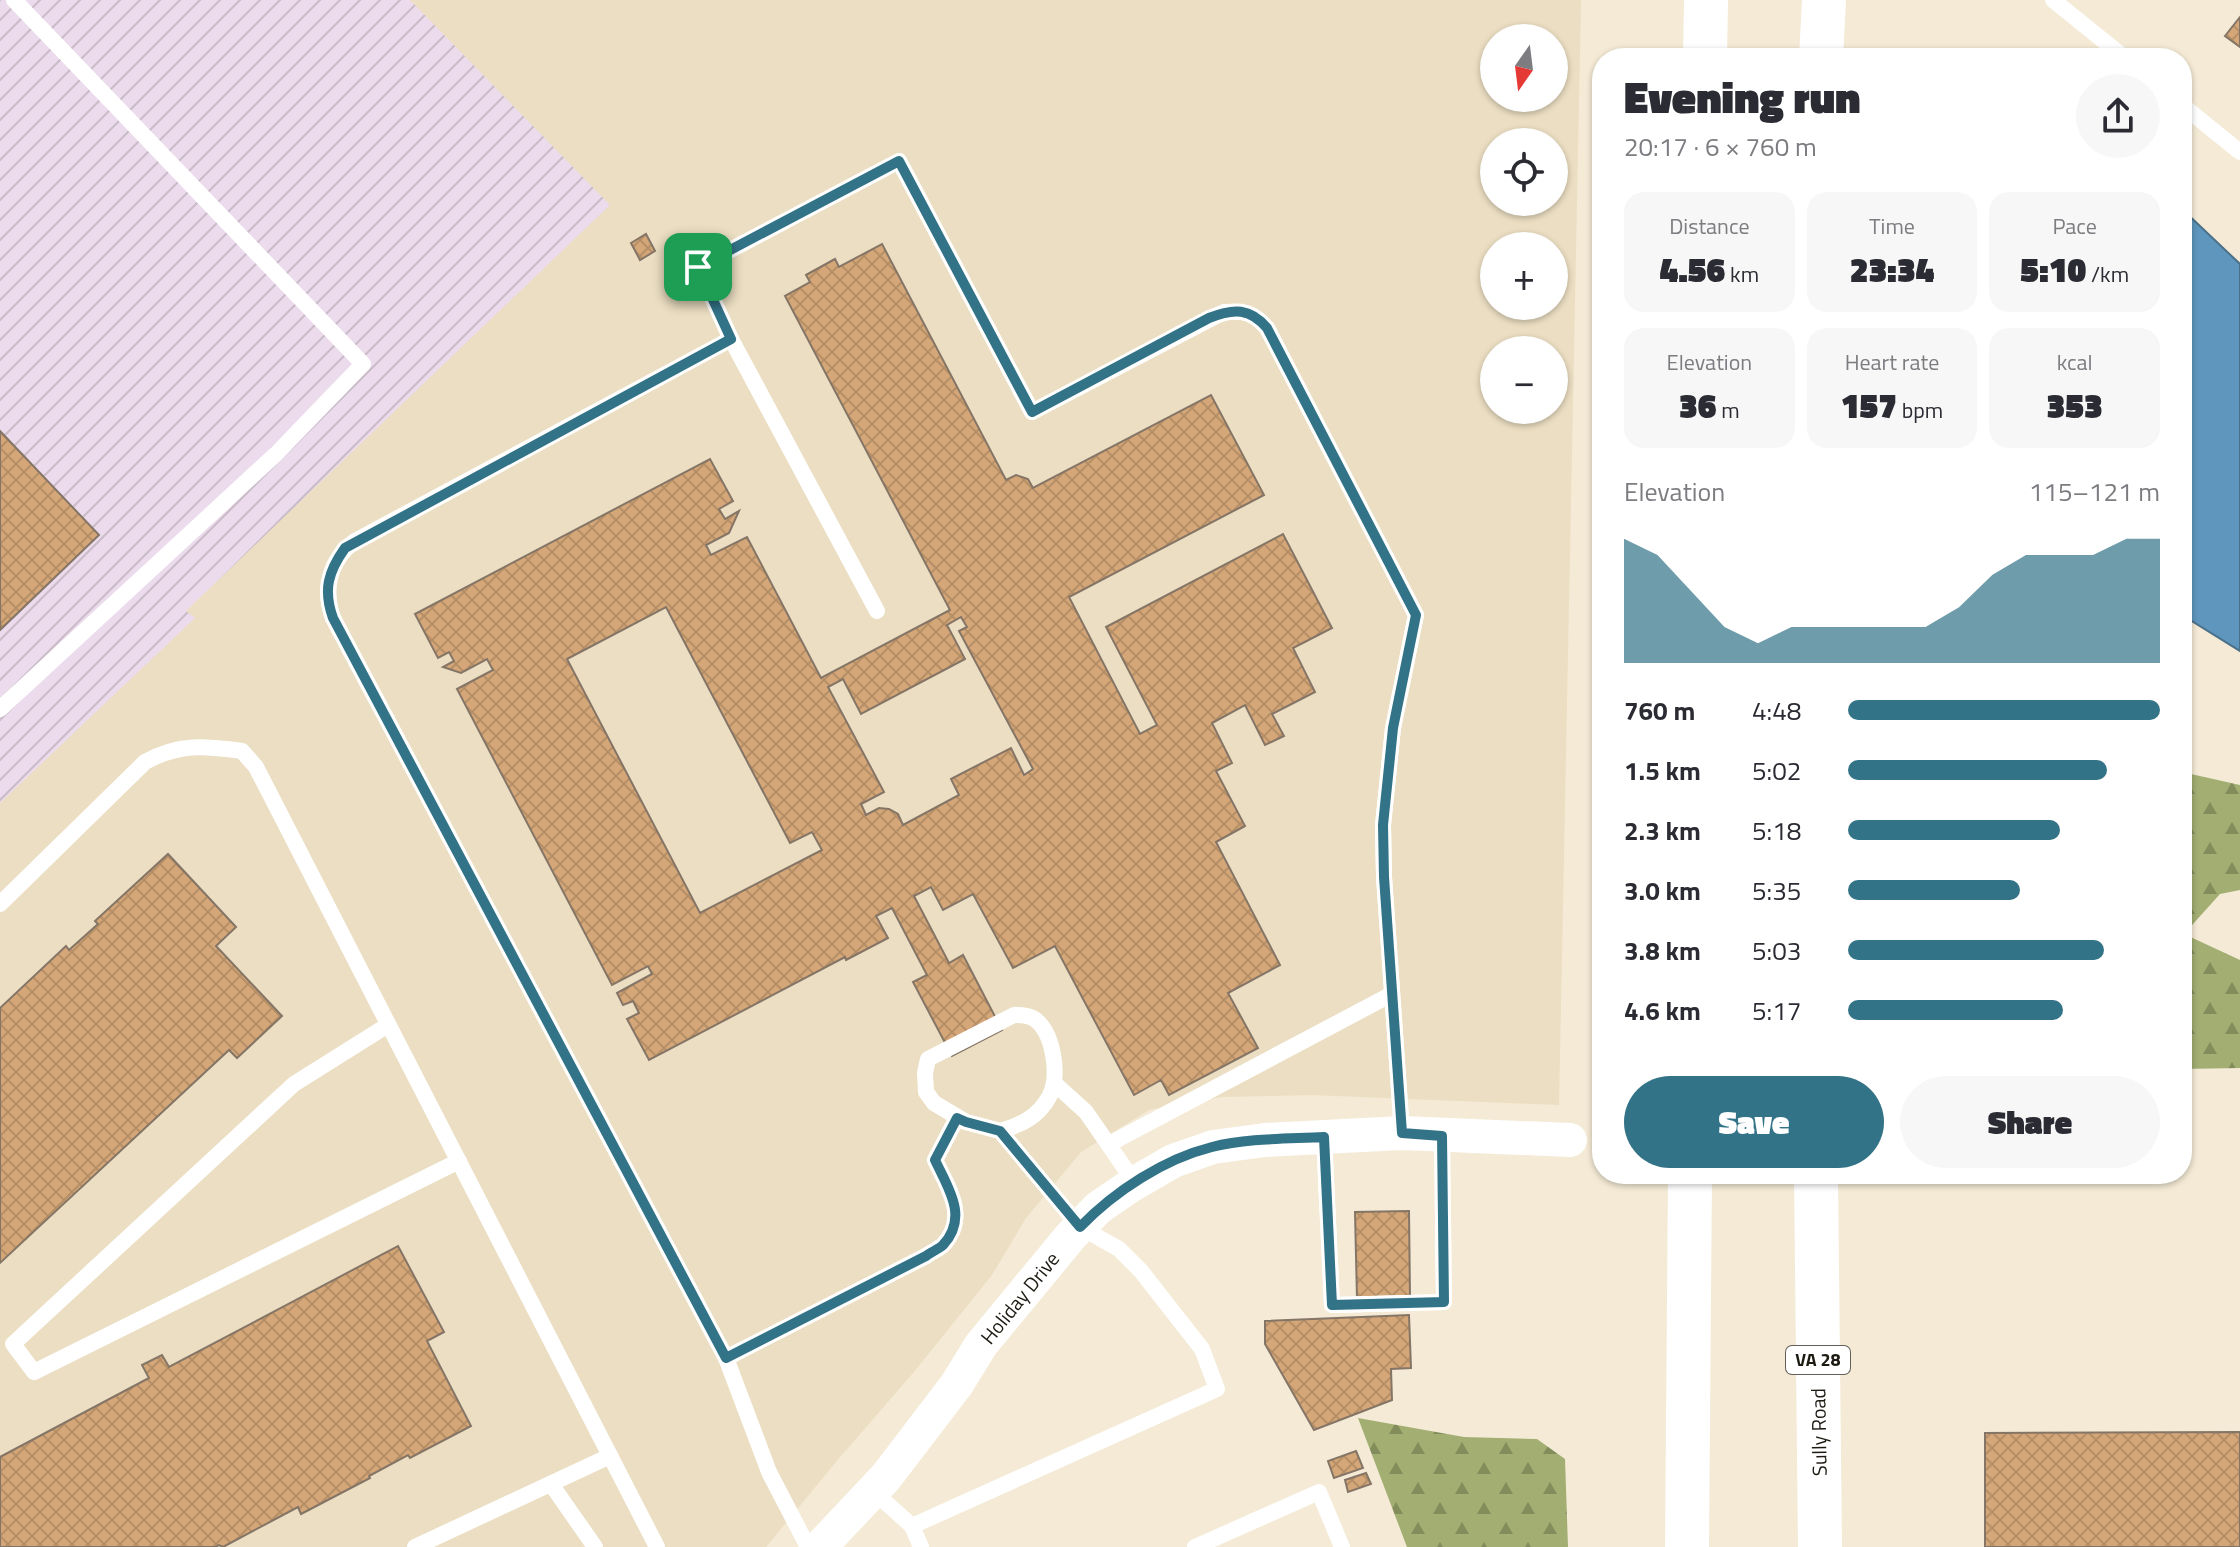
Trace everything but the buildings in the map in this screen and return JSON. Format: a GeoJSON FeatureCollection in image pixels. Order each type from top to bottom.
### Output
{"type":"FeatureCollection","features":[{"type":"Feature","properties":{"kind":"highway"},"geometry":{"type":"LineString","coordinates":[[1705,48],[1706,0]]}},
{"type":"Feature","properties":{"kind":"highway"},"geometry":{"type":"LineString","coordinates":[[1822,48],[1824,0]]}},
{"type":"Feature","properties":{"kind":"highway"},"geometry":{"type":"LineString","coordinates":[[1687,1547],[1690,1184]]}},
{"type":"Feature","properties":{"kind":"highway","name":"Sully Road"},"geometry":{"type":"LineString","coordinates":[[1816,1184],[1820,1547]]}},
{"type":"Feature","properties":{"kind":"street","name":"Holiday Drive"},"geometry":{"type":"LineString","coordinates":[[820,1547],[873,1491],[957,1384],[981,1345],[1080,1227],[1098,1208],[1173,1161],[1213,1147],[1265,1140],[1402,1133],[1570,1140]]}},
{"type":"Feature","properties":{"kind":"lane"},"geometry":{"type":"LineString","coordinates":[[0,709],[276,454],[363,364],[14,0]]}},
{"type":"Feature","properties":{"kind":"lane"},"geometry":{"type":"LineString","coordinates":[[2053,0],[2113,48]]}},
{"type":"Feature","properties":{"kind":"lane"},"geometry":{"type":"LineString","coordinates":[[2192,113],[2240,152]]}},
{"type":"Feature","properties":{"kind":"lane"},"geometry":{"type":"LineString","coordinates":[[877,611],[731,339],[698,267],[899,161],[1032,412],[1209,318],[1224,312],[1240,311],[1256,316],[1267,328],[1416,615],[1393,728],[1383,825],[1402,1133]]}},
{"type":"Feature","properties":{"kind":"lane"},"geometry":{"type":"LineString","coordinates":[[731,339],[355,541],[345,548],[331,571],[327,601],[333,618],[726,1358],[769,1472],[808,1547]]}},
{"type":"Feature","properties":{"kind":"lane"},"geometry":{"type":"LineString","coordinates":[[0,904],[145,762],[161,753],[201,746],[242,751],[256,767],[657,1547]]}},
{"type":"Feature","properties":{"kind":"lane"},"geometry":{"type":"LineString","coordinates":[[1109,1144],[1392,994]]}},
{"type":"Feature","properties":{"kind":"lane"},"geometry":{"type":"LineString","coordinates":[[1014,1015],[1024,1015],[1036,1019],[1044,1030],[1054,1055],[1054,1083],[1051,1094],[1032,1118],[1017,1127],[1000,1131],[966,1122],[934,1103],[926,1092],[925,1073],[928,1059],[1014,1015]]}},
{"type":"Feature","properties":{"kind":"lane"},"geometry":{"type":"LineString","coordinates":[[388,1025],[294,1084],[13,1344],[34,1372],[459,1161]]}},
{"type":"Feature","properties":{"kind":"lane"},"geometry":{"type":"LineString","coordinates":[[1054,1083],[1086,1112],[1135,1183]]}},
{"type":"Feature","properties":{"kind":"lane"},"geometry":{"type":"LineString","coordinates":[[726,1358],[943,1245],[954,1225],[956,1206],[935,1160],[957,1118]]}},
{"type":"Feature","properties":{"kind":"lane"},"geometry":{"type":"LineString","coordinates":[[912,1526],[1217,1389],[1202,1349],[1141,1271],[1119,1249],[1080,1227],[1000,1131]]}},
{"type":"Feature","properties":{"kind":"lane"},"geometry":{"type":"LineString","coordinates":[[1324,1137],[1332,1305],[1444,1302],[1442,1136]]}},
{"type":"Feature","properties":{"kind":"lane"},"geometry":{"type":"LineString","coordinates":[[415,1547],[610,1456]]}},
{"type":"Feature","properties":{"kind":"lane"},"geometry":{"type":"LineString","coordinates":[[551,1484],[595,1547]]}},
{"type":"Feature","properties":{"kind":"lane"},"geometry":{"type":"LineString","coordinates":[[873,1491],[912,1526],[921,1547]]}},
{"type":"Feature","properties":{"kind":"lane"},"geometry":{"type":"LineString","coordinates":[[1195,1547],[1319,1492],[1342,1547]]}},
{"type":"Feature","properties":{"kind":"shaded area"},"geometry":{"type":"Polygon","coordinates":[[[0,0],[1581,0],[1559,1105],[1312,1095],[1221,1097],[1149,1110],[1081,1152],[1026,1218],[992,1275],[766,1547],[0,1547],[0,0]]]}},
{"type":"Feature","properties":{"kind":"shaded area"},"geometry":{"type":"Polygon","coordinates":[[[0,0],[410,0],[610,205],[186,611],[195,618],[0,803],[0,0]]]}},
{"type":"Feature","properties":{"kind":"green space"},"geometry":{"type":"Polygon","coordinates":[[[2192,774],[2240,785],[2240,890],[2220,894],[2192,925],[2192,774]]]}},
{"type":"Feature","properties":{"kind":"green space"},"geometry":{"type":"Polygon","coordinates":[[[2192,938],[2240,960],[2240,1068],[2192,1069],[2192,938]]]}},
{"type":"Feature","properties":{"kind":"green space"},"geometry":{"type":"Polygon","coordinates":[[[1358,1418],[1464,1437],[1537,1439],[1565,1459],[1568,1547],[1407,1547],[1358,1418]]]}},
{"type":"Feature","properties":{"kind":"water"},"geometry":{"type":"Polygon","coordinates":[[[2192,218],[2240,264],[2240,651],[2192,621],[2192,218]]]}},
{"type":"Feature","properties":{"kind":"route"},"geometry":{"type":"LineString","coordinates":[[899,161],[1032,412],[1224,312],[1240,311],[1256,316],[1267,328],[1416,615],[1393,728],[1387,777],[1383,825],[1384,877],[1402,1133],[1442,1136],[1444,1302],[1332,1305],[1324,1137],[1213,1147],[1173,1161],[1098,1208],[1080,1227],[1000,1131],[957,1118],[935,1160],[956,1206],[954,1225],[943,1245],[726,1358],[333,618],[327,601],[331,571],[345,548],[355,541],[731,339],[698,267],[899,161]]}}]}
